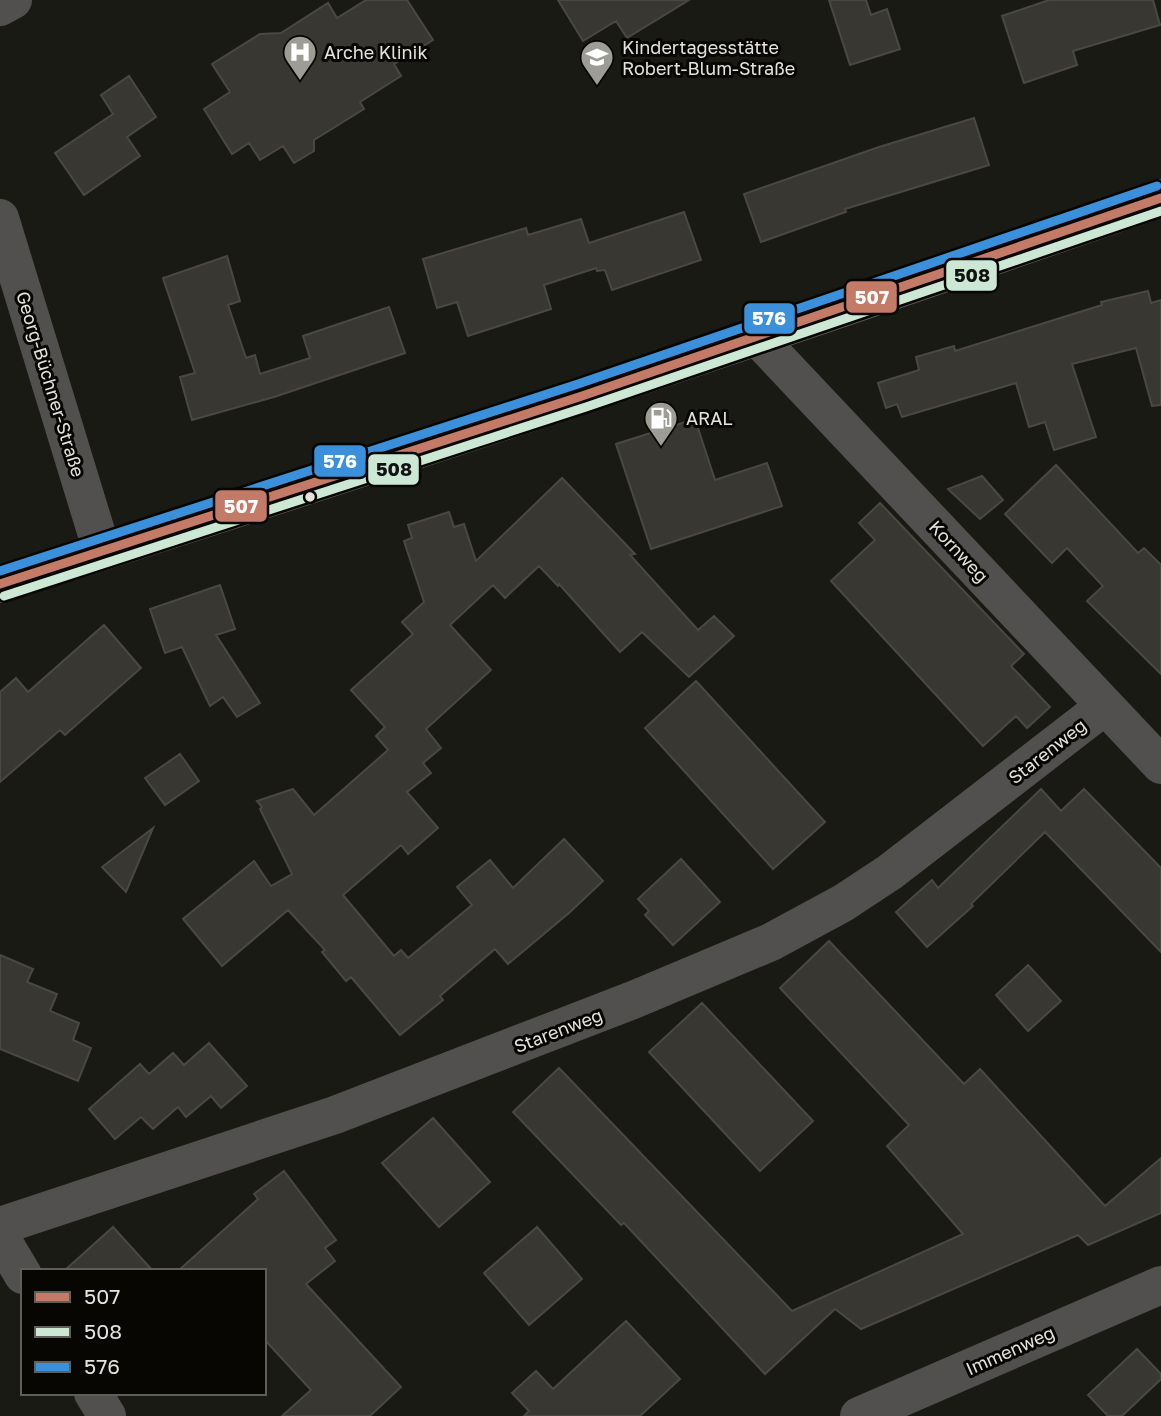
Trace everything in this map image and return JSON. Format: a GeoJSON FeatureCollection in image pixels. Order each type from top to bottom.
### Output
{"type":"FeatureCollection","features":[{"type":"Feature","properties":{"kind":"main road"},"geometry":{"type":"LineString","coordinates":[[0,584],[314,484],[757,337],[1161,198]]}},
{"type":"Feature","properties":{"kind":"street"},"geometry":{"type":"LineString","coordinates":[[0,8],[13,0]]}},
{"type":"Feature","properties":{"kind":"street","name":"Georg-Büchner-Straße"},"geometry":{"type":"LineString","coordinates":[[0,218],[102,551]]}},
{"type":"Feature","properties":{"kind":"street","name":"Kornweg"},"geometry":{"type":"LineString","coordinates":[[757,337],[1161,765]]}},
{"type":"Feature","properties":{"kind":"street","name":"Starenweg"},"geometry":{"type":"LineString","coordinates":[[21,1272],[4,1243],[6,1224],[335,1115],[633,1000],[772,942],[843,903],[890,872],[1105,706]]}},
{"type":"Feature","properties":{"kind":"street","name":"Immenweg"},"geometry":{"type":"LineString","coordinates":[[859,1416],[1161,1285]]}},
{"type":"Feature","properties":{"kind":"street"},"geometry":{"type":"LineString","coordinates":[[94,1395],[107,1416]]}},
{"type":"Feature","properties":{"kind":"building"},"geometry":{"type":"Polygon","coordinates":[[[366,0],[407,0],[433,40],[394,64],[401,76],[360,102],[364,109],[314,140],[314,151],[294,163],[283,146],[260,160],[249,143],[232,154],[204,109],[230,92],[212,64],[260,34],[281,33],[328,3],[337,18],[366,0]]]}},
{"type":"Feature","properties":{"kind":"building"},"geometry":{"type":"Polygon","coordinates":[[[558,0],[689,0],[627,38],[616,21],[583,41],[558,0]]]}},
{"type":"Feature","properties":{"kind":"building"},"geometry":{"type":"Polygon","coordinates":[[[829,0],[866,0],[871,15],[887,9],[900,49],[850,65],[829,0]]]}},
{"type":"Feature","properties":{"kind":"building"},"geometry":{"type":"Polygon","coordinates":[[[1049,0],[1153,0],[1160,25],[1073,51],[1077,65],[1024,83],[1002,16],[1049,0]]]}},
{"type":"Feature","properties":{"kind":"building"},"geometry":{"type":"Polygon","coordinates":[[[129,76],[156,117],[127,137],[140,156],[84,195],[55,153],[113,114],[101,95],[129,76]]]}},
{"type":"Feature","properties":{"kind":"building"},"geometry":{"type":"Polygon","coordinates":[[[974,118],[989,165],[845,209],[846,212],[761,242],[744,194],[879,147],[974,118]]]}},
{"type":"Feature","properties":{"kind":"building"},"geometry":{"type":"Polygon","coordinates":[[[684,212],[701,260],[612,290],[605,270],[597,271],[596,268],[544,285],[551,309],[468,336],[457,302],[437,308],[423,259],[526,228],[528,235],[581,219],[589,243],[684,212]]]}},
{"type":"Feature","properties":{"kind":"building"},"geometry":{"type":"Polygon","coordinates":[[[227,256],[240,301],[228,305],[246,358],[255,355],[260,374],[310,358],[303,336],[389,307],[405,353],[274,397],[192,420],[180,377],[195,373],[163,278],[227,256]]]}},
{"type":"Feature","properties":{"kind":"building"},"geometry":{"type":"Polygon","coordinates":[[[1148,291],[1151,303],[1161,300],[1161,405],[1152,406],[1136,348],[1072,364],[1096,437],[1054,450],[1045,422],[1029,427],[1016,383],[902,417],[897,404],[886,408],[878,383],[919,370],[916,357],[954,346],[955,351],[1102,305],[1101,302],[1148,291]]]}},
{"type":"Feature","properties":{"kind":"building"},"geometry":{"type":"Polygon","coordinates":[[[695,419],[715,480],[767,463],[782,506],[651,549],[616,444],[695,419]]]}},
{"type":"Feature","properties":{"kind":"building"},"geometry":{"type":"Polygon","coordinates":[[[1056,465],[1138,553],[1144,548],[1161,565],[1161,674],[1087,601],[1103,586],[1067,548],[1052,563],[1005,514],[1056,465]]]}},
{"type":"Feature","properties":{"kind":"building"},"geometry":{"type":"Polygon","coordinates":[[[982,476],[1003,500],[980,519],[948,489],[982,476]]]}},
{"type":"Feature","properties":{"kind":"building"},"geometry":{"type":"Polygon","coordinates":[[[562,478],[635,554],[630,555],[698,630],[714,616],[734,636],[689,677],[642,632],[620,652],[559,584],[558,586],[539,566],[505,598],[493,585],[450,625],[491,670],[426,729],[441,748],[423,763],[431,773],[407,792],[438,828],[408,854],[401,845],[343,895],[394,956],[401,950],[408,958],[472,905],[457,887],[490,860],[513,888],[564,839],[603,881],[508,964],[495,949],[440,996],[443,1000],[400,1035],[351,977],[346,981],[322,952],[325,950],[288,910],[222,966],[183,919],[254,861],[271,886],[292,874],[257,801],[293,789],[314,815],[388,750],[376,736],[385,727],[351,690],[413,634],[402,622],[424,602],[404,541],[412,538],[408,525],[449,512],[454,527],[464,524],[476,561],[562,478]]]}},
{"type":"Feature","properties":{"kind":"building"},"geometry":{"type":"Polygon","coordinates":[[[880,503],[1024,654],[1011,666],[1050,707],[1027,728],[1016,716],[983,746],[831,581],[875,540],[859,523],[880,503]]]}},
{"type":"Feature","properties":{"kind":"building"},"geometry":{"type":"Polygon","coordinates":[[[220,585],[235,629],[216,635],[260,703],[237,717],[223,697],[210,706],[182,647],[165,653],[150,609],[220,585]]]}},
{"type":"Feature","properties":{"kind":"building"},"geometry":{"type":"Polygon","coordinates":[[[104,625],[141,668],[65,735],[60,730],[0,782],[0,692],[16,678],[28,692],[104,625]]]}},
{"type":"Feature","properties":{"kind":"building"},"geometry":{"type":"Polygon","coordinates":[[[696,681],[825,822],[773,869],[645,728],[696,681]]]}},
{"type":"Feature","properties":{"kind":"building"},"geometry":{"type":"Polygon","coordinates":[[[180,754],[199,781],[165,805],[145,778],[180,754]]]}},
{"type":"Feature","properties":{"kind":"building"},"geometry":{"type":"Polygon","coordinates":[[[1041,789],[1061,811],[1084,789],[1161,868],[1161,952],[1045,832],[971,904],[973,906],[927,947],[896,912],[932,880],[938,888],[1041,789]]]}},
{"type":"Feature","properties":{"kind":"building"},"geometry":{"type":"Polygon","coordinates":[[[153,828],[126,892],[102,867],[153,828]]]}},
{"type":"Feature","properties":{"kind":"building"},"geometry":{"type":"Polygon","coordinates":[[[681,859],[720,902],[673,945],[645,915],[649,911],[638,899],[681,859]]]}},
{"type":"Feature","properties":{"kind":"building"},"geometry":{"type":"Polygon","coordinates":[[[829,941],[964,1084],[980,1069],[1105,1206],[1161,1158],[1161,1213],[1088,1245],[1078,1235],[861,1329],[835,1309],[765,1374],[624,1223],[621,1225],[513,1112],[559,1068],[792,1311],[963,1234],[887,1146],[909,1125],[780,988],[829,941]]]}},
{"type":"Feature","properties":{"kind":"building"},"geometry":{"type":"Polygon","coordinates":[[[0,955],[33,969],[27,982],[57,994],[50,1011],[79,1023],[73,1040],[91,1048],[78,1081],[0,1049],[0,955]]]}},
{"type":"Feature","properties":{"kind":"building"},"geometry":{"type":"Polygon","coordinates":[[[1028,965],[1061,1001],[1028,1031],[996,995],[1028,965]]]}},
{"type":"Feature","properties":{"kind":"building"},"geometry":{"type":"Polygon","coordinates":[[[702,1003],[813,1121],[760,1171],[649,1052],[702,1003]]]}},
{"type":"Feature","properties":{"kind":"building"},"geometry":{"type":"Polygon","coordinates":[[[209,1043],[247,1086],[221,1108],[211,1096],[186,1117],[178,1107],[153,1129],[141,1117],[115,1139],[89,1109],[140,1064],[149,1074],[173,1053],[184,1065],[209,1043]]]}},
{"type":"Feature","properties":{"kind":"building"},"geometry":{"type":"Polygon","coordinates":[[[433,1118],[490,1182],[439,1227],[382,1163],[433,1118]]]}},
{"type":"Feature","properties":{"kind":"building"},"geometry":{"type":"Polygon","coordinates":[[[284,1171],[336,1240],[325,1248],[335,1261],[306,1284],[401,1387],[370,1416],[282,1416],[311,1390],[266,1341],[266,1269],[180,1269],[258,1199],[254,1194],[284,1171]]]}},
{"type":"Feature","properties":{"kind":"building"},"geometry":{"type":"Polygon","coordinates":[[[113,1227],[151,1269],[66,1269],[113,1227]]]}},
{"type":"Feature","properties":{"kind":"building"},"geometry":{"type":"Polygon","coordinates":[[[537,1227],[582,1279],[529,1325],[484,1273],[537,1227]]]}},
{"type":"Feature","properties":{"kind":"building"},"geometry":{"type":"Polygon","coordinates":[[[626,1321],[680,1379],[640,1416],[524,1416],[529,1411],[512,1393],[536,1371],[553,1389],[626,1321]]]}},
{"type":"Feature","properties":{"kind":"building"},"geometry":{"type":"Polygon","coordinates":[[[1137,1349],[1161,1374],[1161,1379],[1122,1416],[1108,1416],[1088,1395],[1137,1349]]]}},
{"type":"Feature","properties":{"kind":"transit line","name":"576"},"geometry":{"type":"LineString","coordinates":[[0,571],[578,384],[1157,186]]}},
{"type":"Feature","properties":{"kind":"transit line","name":"507"},"geometry":{"type":"LineString","coordinates":[[0,584],[582,396],[1161,198]]}},
{"type":"Feature","properties":{"kind":"transit line","name":"508"},"geometry":{"type":"LineString","coordinates":[[4,596],[586,407],[1161,211]]}},
{"type":"Feature","properties":{"kind":"place","name":"Arche Klinik"},"geometry":{"type":"Point","coordinates":[300,82]}},
{"type":"Feature","properties":{"kind":"place","name":"Kindertagesstätte Robert-Blum-Straße"},"geometry":{"type":"Point","coordinates":[597,87]}},
{"type":"Feature","properties":{"kind":"place","name":"ARAL"},"geometry":{"type":"Point","coordinates":[661,448]}}]}
